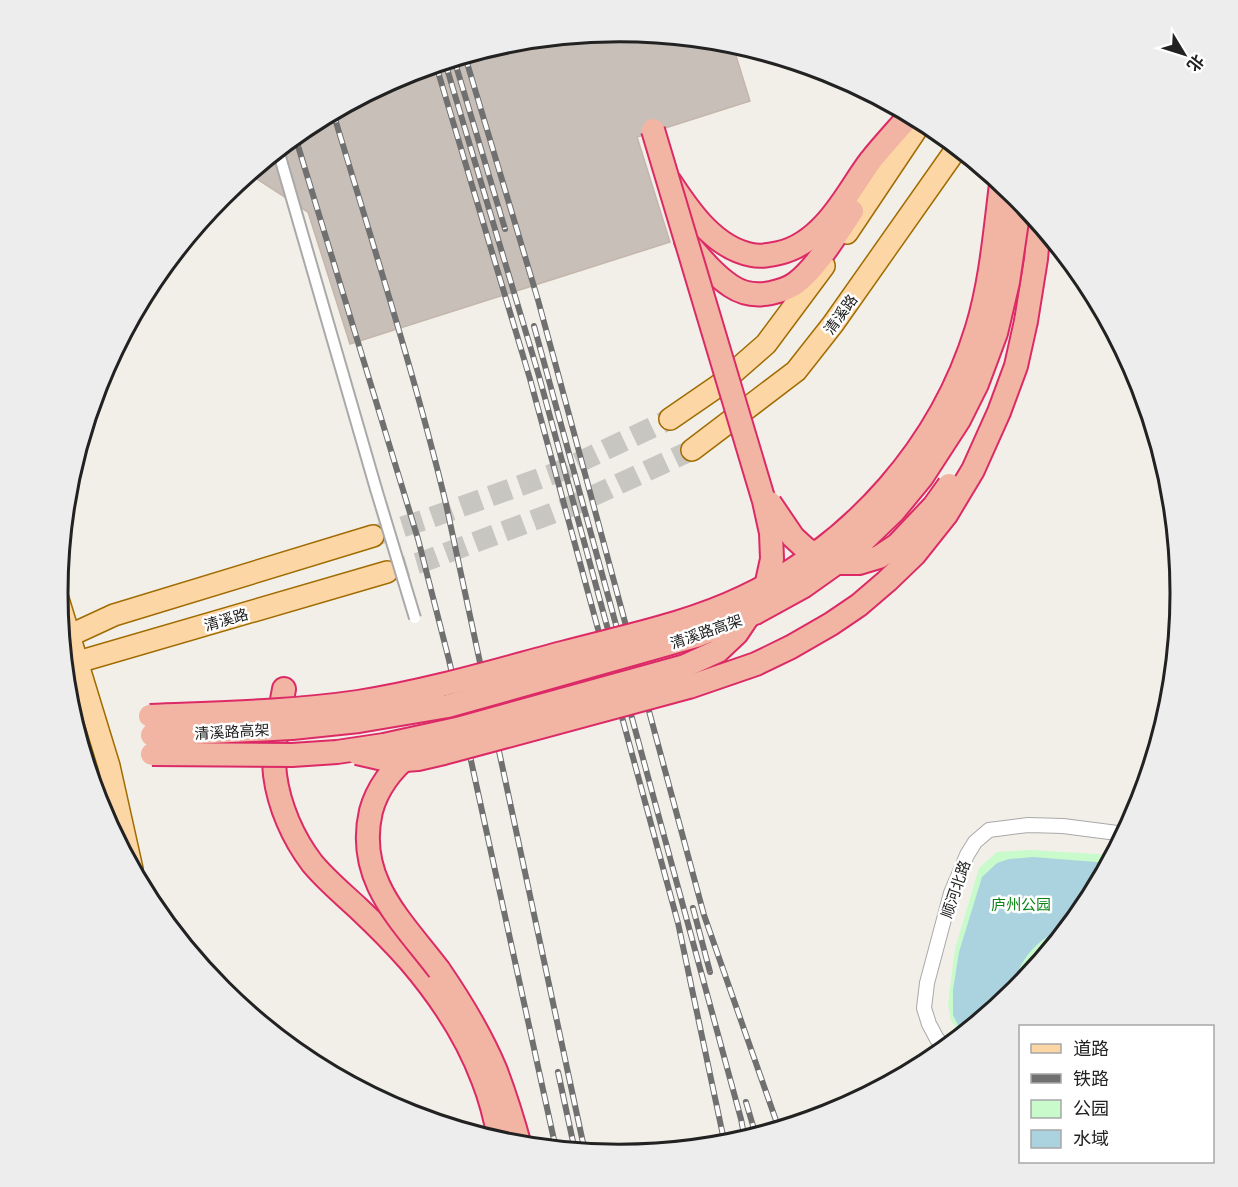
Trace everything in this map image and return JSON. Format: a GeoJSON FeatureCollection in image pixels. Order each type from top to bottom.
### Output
{"type":"FeatureCollection","features":[{"type":"Feature","properties":{"kind":"highway"},"geometry":{"type":"LineString","coordinates":[[667,176],[685,204],[702,224],[725,243],[753,255],[784,252],[814,235],[827,222],[871,161],[904,122]]}},
{"type":"Feature","properties":{"kind":"highway"},"geometry":{"type":"LineString","coordinates":[[686,240],[709,268],[731,286],[748,294],[782,291],[795,284],[810,270],[839,231],[910,125]]}},
{"type":"Feature","properties":{"kind":"highway"},"geometry":{"type":"LineString","coordinates":[[151,735],[282,755],[337,752],[384,745],[457,729],[685,666],[718,651],[737,633],[765,591],[772,558],[771,533],[764,501],[652,130],[667,176],[754,467],[772,507],[793,537],[806,549],[839,563],[859,563],[879,557],[897,544],[934,506],[965,465],[999,412]]}},
{"type":"Feature","properties":{"kind":"highway","name":"清溪路高架"},"geometry":{"type":"LineString","coordinates":[[151,735],[302,708],[359,702],[443,685],[690,619],[743,597],[792,570],[845,531],[879,498],[906,466],[942,413],[961,375],[977,327],[989,279],[1000,195]]}},
{"type":"Feature","properties":{"kind":"highway","name":"清溪路高架"},"geometry":{"type":"LineString","coordinates":[[151,735],[292,728],[359,721],[448,706],[696,636],[754,613],[804,586],[864,540],[894,511],[922,477],[959,420],[977,384],[996,333],[1008,282],[1018,214]]}},
{"type":"Feature","properties":{"kind":"highway"},"geometry":{"type":"LineString","coordinates":[[498,1131],[483,1079],[467,1046],[428,983],[389,938],[311,862],[289,824],[280,800],[275,774],[275,739],[293,690],[331,738],[349,750],[392,761],[418,759],[689,687],[756,664],[831,624],[860,605],[915,554],[946,515],[973,470],[999,412],[1016,366],[1026,321],[1038,235]]}},
{"type":"Feature","properties":{"kind":"highway"},"geometry":{"type":"LineString","coordinates":[[457,729],[427,744],[408,757],[393,771],[380,789],[372,806],[369,822],[367,842],[370,863],[385,898],[439,970],[464,1007],[481,1038],[499,1080],[516,1135]]}},
{"type":"Feature","properties":{"kind":"main road"},"geometry":{"type":"LineString","coordinates":[[670,419],[718,386],[766,344],[834,253],[916,130]]}},
{"type":"Feature","properties":{"kind":"main road","name":"清溪路"},"geometry":{"type":"LineString","coordinates":[[692,450],[796,371],[833,324],[953,154]]}},
{"type":"Feature","properties":{"kind":"main road"},"geometry":{"type":"LineString","coordinates":[[70,636],[114,615],[373,536]]}},
{"type":"Feature","properties":{"kind":"main road","name":"清溪路"},"geometry":{"type":"LineString","coordinates":[[72,664],[387,572]]}},
{"type":"Feature","properties":{"kind":"main road"},"geometry":{"type":"LineString","coordinates":[[73,668],[109,766],[125,840]]}},
{"type":"Feature","properties":{"kind":"street"},"geometry":{"type":"LineString","coordinates":[[280,158],[415,618]]}},
{"type":"Feature","properties":{"kind":"street","name":"顺河北路"},"geometry":{"type":"LineString","coordinates":[[940,1042],[929,1024],[924,1008],[927,983],[951,893],[975,842],[989,830],[1028,825],[1063,826],[1116,833]]}},
{"type":"Feature","properties":{"kind":"green space","name":"庐州公园"},"geometry":{"type":"Polygon","coordinates":[[[1030,850],[1105,854],[1078,900],[1034,957],[983,1008],[957,1029],[951,1021],[948,1004],[955,949],[979,868],[997,852],[1030,850]]]}},
{"type":"Feature","properties":{"kind":"water","name":"庐州公园"},"geometry":{"type":"Polygon","coordinates":[[[1033,857],[1101,862],[1078,900],[1054,933],[1034,948],[1009,983],[959,1028],[953,1015],[953,990],[959,952],[982,877],[997,863],[1009,859],[1033,857]]]}},
{"type":"Feature","properties":{"kind":"building"},"geometry":{"type":"Polygon","coordinates":[[[583,43],[655,43],[691,47],[736,55],[750,101],[637,137],[670,242],[350,344],[308,212],[256,178],[283,156],[343,116],[408,84],[476,61],[511,53],[583,43]]]}},
{"type":"Feature","properties":{"kind":"tunnel"},"geometry":{"type":"LineString","coordinates":[[373,536],[558,472],[670,419]]}},
{"type":"Feature","properties":{"kind":"tunnel"},"geometry":{"type":"LineString","coordinates":[[387,572],[425,561],[569,507],[692,450]]}},
{"type":"Feature","properties":{"kind":"railway"},"geometry":{"type":"LineString","coordinates":[[467,64],[538,300],[704,915],[776,1122]]}},
{"type":"Feature","properties":{"kind":"railway"},"geometry":{"type":"LineString","coordinates":[[456,67],[505,229]]}},
{"type":"Feature","properties":{"kind":"railway"},"geometry":{"type":"LineString","coordinates":[[447,69],[539,376],[743,1130]]}},
{"type":"Feature","properties":{"kind":"railway"},"geometry":{"type":"LineString","coordinates":[[438,72],[530,379],[678,923],[723,1135]]}},
{"type":"Feature","properties":{"kind":"railway"},"geometry":{"type":"LineString","coordinates":[[336,121],[406,356],[446,504],[583,1144]]}},
{"type":"Feature","properties":{"kind":"railway"},"geometry":{"type":"LineString","coordinates":[[298,146],[418,539],[449,660],[554,1141]]}},
{"type":"Feature","properties":{"kind":"railway"},"geometry":{"type":"LineString","coordinates":[[534,326],[638,705]]}},
{"type":"Feature","properties":{"kind":"railway"},"geometry":{"type":"LineString","coordinates":[[693,908],[710,972]]}},
{"type":"Feature","properties":{"kind":"railway"},"geometry":{"type":"LineString","coordinates":[[558,1072],[573,1143]]}},
{"type":"Feature","properties":{"kind":"railway"},"geometry":{"type":"LineString","coordinates":[[746,1102],[754,1128]]}}]}
